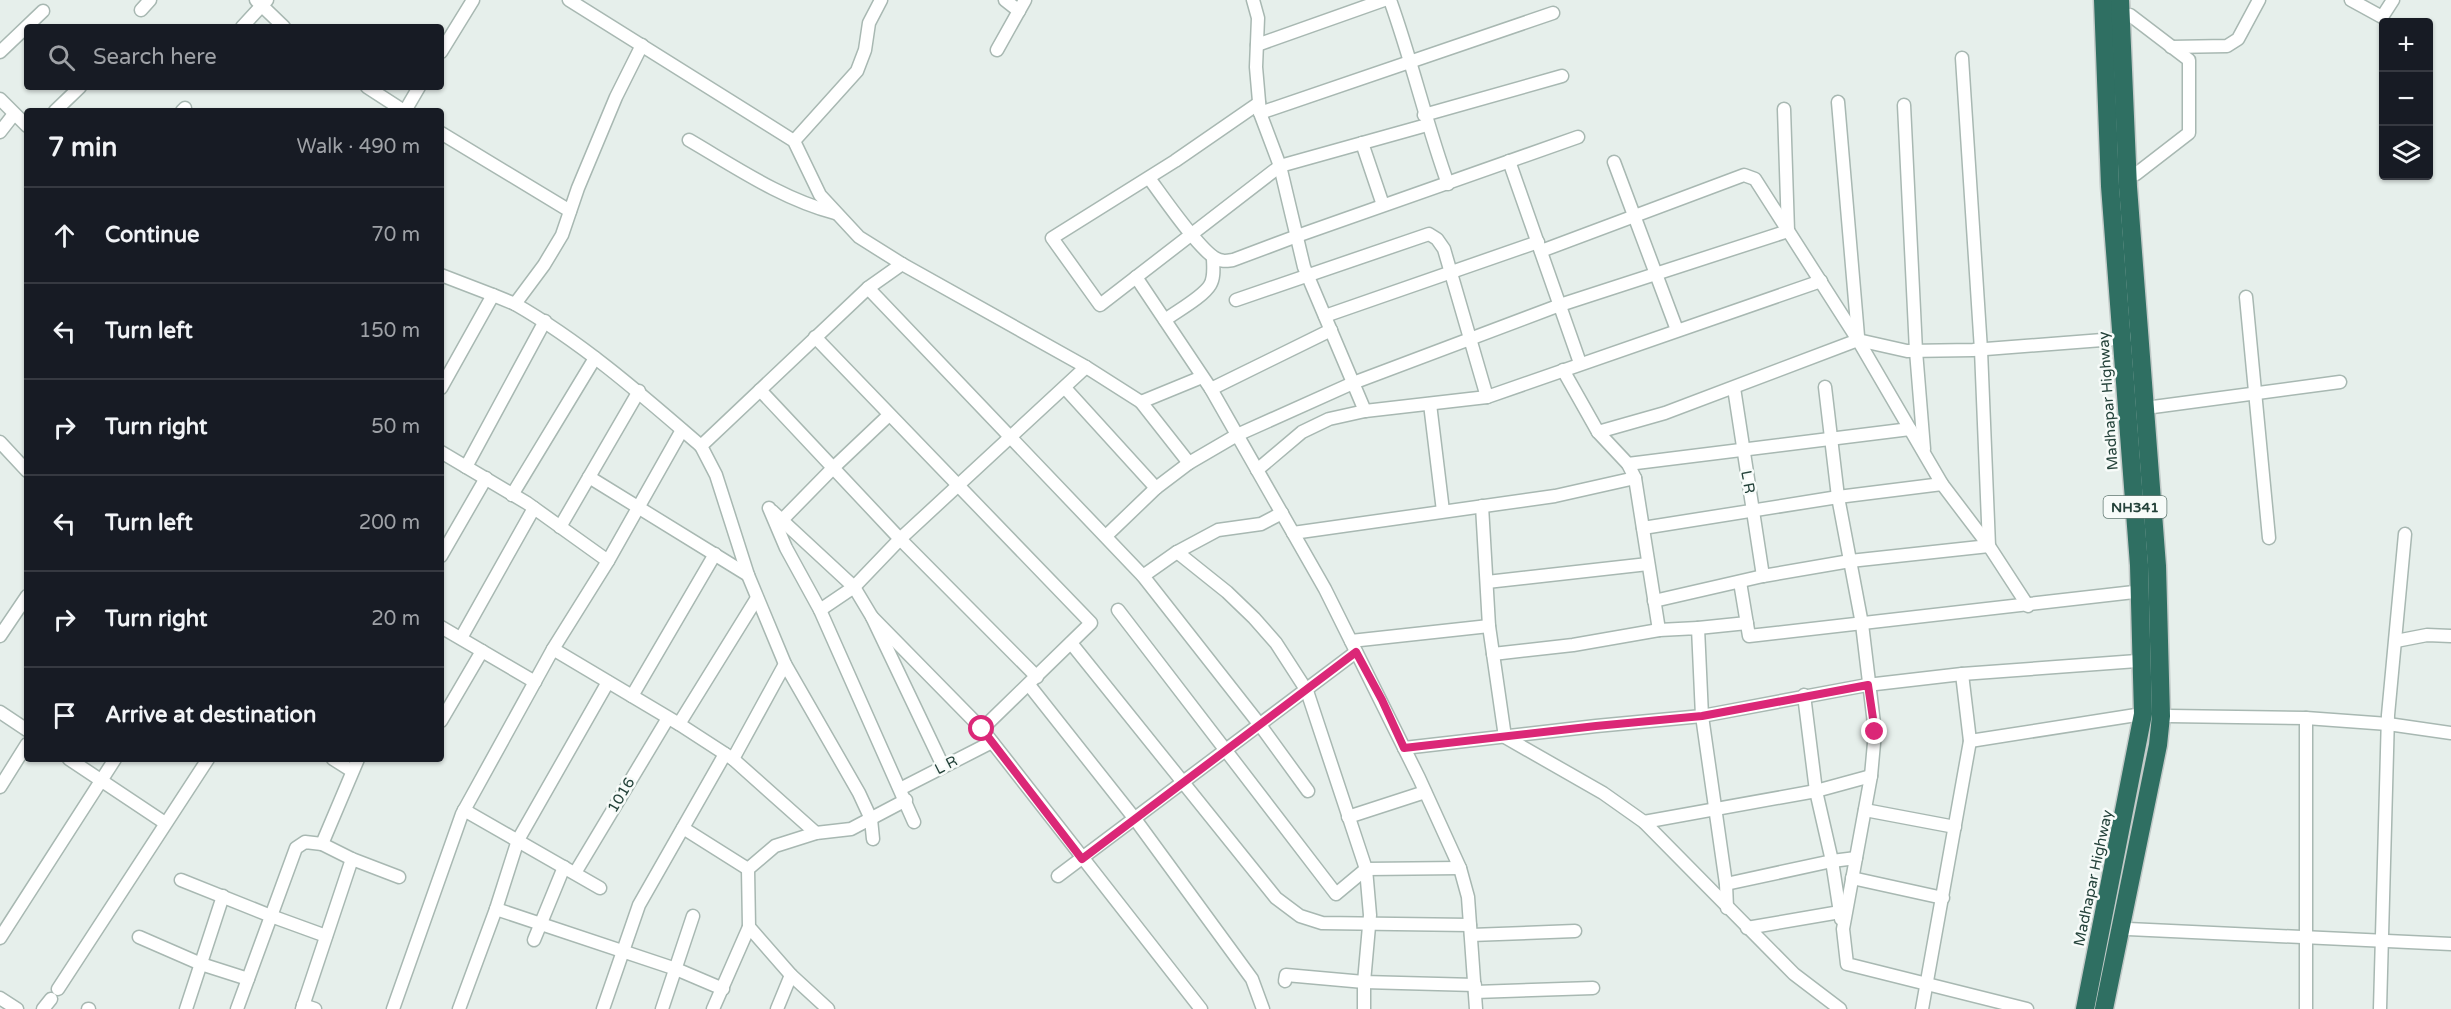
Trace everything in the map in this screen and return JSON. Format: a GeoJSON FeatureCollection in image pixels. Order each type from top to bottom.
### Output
{"type":"FeatureCollection","features":[{"type":"Feature","properties":{"kind":"highway","name":"Madhapar Highway"},"geometry":{"type":"LineString","coordinates":[[2103,0],[2110,186],[2131,338],[2157,566],[2161,716],[2158,745],[2104,1009]]}},
{"type":"Feature","properties":{"kind":"highway","name":"Madhapar Highway"},"geometry":{"type":"LineString","coordinates":[[2085,1009],[2143,714],[2131,338],[2125,8]]}},
{"type":"Feature","properties":{"kind":"street"},"geometry":{"type":"LineString","coordinates":[[141,10],[150,0]]}},
{"type":"Feature","properties":{"kind":"street"},"geometry":{"type":"LineString","coordinates":[[444,47],[473,0]]}},
{"type":"Feature","properties":{"kind":"street"},"geometry":{"type":"LineString","coordinates":[[569,0],[794,141],[820,195],[859,237],[902,264],[1086,367],[1141,402],[1190,463]]}},
{"type":"Feature","properties":{"kind":"street"},"geometry":{"type":"LineString","coordinates":[[794,141],[857,71],[865,50],[869,23],[881,0]]}},
{"type":"Feature","properties":{"kind":"street"},"geometry":{"type":"LineString","coordinates":[[997,50],[1022,6],[1005,0]]}},
{"type":"Feature","properties":{"kind":"street"},"geometry":{"type":"LineString","coordinates":[[1253,0],[1258,18],[1256,67],[1259,108],[1280,166],[1307,274],[1365,411]]}},
{"type":"Feature","properties":{"kind":"street"},"geometry":{"type":"LineString","coordinates":[[1257,45],[1384,0]]}},
{"type":"Feature","properties":{"kind":"street"},"geometry":{"type":"LineString","coordinates":[[1390,0],[1412,60],[1426,120],[1448,184]]}},
{"type":"Feature","properties":{"kind":"street"},"geometry":{"type":"LineString","coordinates":[[2171,47],[2227,46],[2238,39],[2259,0]]}},
{"type":"Feature","properties":{"kind":"street"},"geometry":{"type":"LineString","coordinates":[[2351,0],[2382,17],[2393,0]]}},
{"type":"Feature","properties":{"kind":"street"},"geometry":{"type":"LineString","coordinates":[[244,24],[262,2],[281,24]]}},
{"type":"Feature","properties":{"kind":"street"},"geometry":{"type":"LineString","coordinates":[[2125,8],[2189,60],[2189,133],[2136,174]]}},
{"type":"Feature","properties":{"kind":"street"},"geometry":{"type":"LineString","coordinates":[[29,24],[43,11]]}},
{"type":"Feature","properties":{"kind":"street"},"geometry":{"type":"LineString","coordinates":[[1553,13],[1259,108],[1052,238],[1100,304],[1280,166],[1362,143],[1562,76]]}},
{"type":"Feature","properties":{"kind":"street"},"geometry":{"type":"LineString","coordinates":[[0,52],[24,29]]}},
{"type":"Feature","properties":{"kind":"street"},"geometry":{"type":"LineString","coordinates":[[515,304],[544,265],[562,235],[615,97],[642,45]]}},
{"type":"Feature","properties":{"kind":"street"},"geometry":{"type":"LineString","coordinates":[[1962,58],[1981,350],[1989,546]]}},
{"type":"Feature","properties":{"kind":"street"},"geometry":{"type":"LineString","coordinates":[[59,108],[77,90]]}},
{"type":"Feature","properties":{"kind":"street"},"geometry":{"type":"LineString","coordinates":[[372,90],[400,108]]}},
{"type":"Feature","properties":{"kind":"street"},"geometry":{"type":"LineString","coordinates":[[407,108],[418,90]]}},
{"type":"Feature","properties":{"kind":"street"},"geometry":{"type":"LineString","coordinates":[[0,99],[24,123]]}},
{"type":"Feature","properties":{"kind":"street"},"geometry":{"type":"LineString","coordinates":[[1838,102],[1858,340]]}},
{"type":"Feature","properties":{"kind":"street"},"geometry":{"type":"LineString","coordinates":[[1904,105],[1916,351],[1924,453]]}},
{"type":"Feature","properties":{"kind":"street"},"geometry":{"type":"LineString","coordinates":[[1784,109],[1788,231]]}},
{"type":"Feature","properties":{"kind":"street"},"geometry":{"type":"LineString","coordinates":[[0,132],[14,114]]}},
{"type":"Feature","properties":{"kind":"street"},"geometry":{"type":"LineString","coordinates":[[444,135],[570,211]]}},
{"type":"Feature","properties":{"kind":"street"},"geometry":{"type":"LineString","coordinates":[[1149,178],[1191,233],[1213,257],[1224,262],[1578,137]]}},
{"type":"Feature","properties":{"kind":"street"},"geometry":{"type":"LineString","coordinates":[[689,141],[784,195],[807,206],[835,213]]}},
{"type":"Feature","properties":{"kind":"street"},"geometry":{"type":"LineString","coordinates":[[1362,143],[1383,205]]}},
{"type":"Feature","properties":{"kind":"street"},"geometry":{"type":"LineString","coordinates":[[1509,161],[1580,363]]}},
{"type":"Feature","properties":{"kind":"street"},"geometry":{"type":"LineString","coordinates":[[1614,162],[1677,330]]}},
{"type":"Feature","properties":{"kind":"street"},"geometry":{"type":"LineString","coordinates":[[1325,316],[1451,273],[1635,217],[1744,175],[1755,179],[1858,340],[1942,484],[1989,546],[2028,606]]}},
{"type":"Feature","properties":{"kind":"street"},"geometry":{"type":"LineString","coordinates":[[1106,536],[1156,488],[1190,463],[1237,435],[1353,383],[1560,305],[1788,231]]}},
{"type":"Feature","properties":{"kind":"street"},"geometry":{"type":"LineString","coordinates":[[1236,300],[1429,234],[1437,239],[1444,249],[1487,397]]}},
{"type":"Feature","properties":{"kind":"street"},"geometry":{"type":"LineString","coordinates":[[1165,320],[1211,284],[1214,274],[1213,257]]}},
{"type":"Feature","properties":{"kind":"street"},"geometry":{"type":"LineString","coordinates":[[701,446],[868,288],[902,264]]}},
{"type":"Feature","properties":{"kind":"street"},"geometry":{"type":"LineString","coordinates":[[444,276],[515,304],[545,321],[639,391],[701,446],[716,475],[748,575],[785,664],[837,752],[871,819],[873,839]]}},
{"type":"Feature","properties":{"kind":"street"},"geometry":{"type":"LineString","coordinates":[[1136,277],[1211,389],[1282,513],[1382,700],[1425,792],[1460,868],[1468,897],[1476,1009]]}},
{"type":"Feature","properties":{"kind":"street"},"geometry":{"type":"LineString","coordinates":[[1257,470],[1302,432],[1329,419],[1365,411],[1487,397],[1821,280]]}},
{"type":"Feature","properties":{"kind":"street"},"geometry":{"type":"LineString","coordinates":[[868,288],[1143,576],[1260,725],[1308,791]]}},
{"type":"Feature","properties":{"kind":"street"},"geometry":{"type":"LineString","coordinates":[[444,383],[493,295]]}},
{"type":"Feature","properties":{"kind":"street"},"geometry":{"type":"LineString","coordinates":[[2246,297],[2269,538]]}},
{"type":"Feature","properties":{"kind":"street"},"geometry":{"type":"LineString","coordinates":[[466,467],[545,321]]}},
{"type":"Feature","properties":{"kind":"street"},"geometry":{"type":"LineString","coordinates":[[1211,389],[1331,330]]}},
{"type":"Feature","properties":{"kind":"street"},"geometry":{"type":"LineString","coordinates":[[815,337],[1091,623],[982,729]]}},
{"type":"Feature","properties":{"kind":"street"},"geometry":{"type":"LineString","coordinates":[[1598,432],[1665,413],[1858,340],[1916,351],[1981,350],[2131,338]]}},
{"type":"Feature","properties":{"kind":"street"},"geometry":{"type":"LineString","coordinates":[[512,495],[595,358]]}},
{"type":"Feature","properties":{"kind":"street"},"geometry":{"type":"LineString","coordinates":[[820,610],[854,587],[900,539],[1086,367]]}},
{"type":"Feature","properties":{"kind":"street"},"geometry":{"type":"LineString","coordinates":[[1563,369],[1598,432],[1628,464],[1635,478],[1659,630]]}},
{"type":"Feature","properties":{"kind":"street"},"geometry":{"type":"LineString","coordinates":[[1141,402],[1202,377]]}},
{"type":"Feature","properties":{"kind":"street"},"geometry":{"type":"LineString","coordinates":[[2153,407],[2340,382]]}},
{"type":"Feature","properties":{"kind":"street"},"geometry":{"type":"LineString","coordinates":[[1065,387],[1156,488]]}},
{"type":"Feature","properties":{"kind":"street"},"geometry":{"type":"LineString","coordinates":[[1825,387],[1838,497],[1862,624],[1875,732],[1871,776],[1843,929]]}},
{"type":"Feature","properties":{"kind":"street","name":"L R"},"geometry":{"type":"LineString","coordinates":[[1734,388],[1763,576]]}},
{"type":"Feature","properties":{"kind":"street"},"geometry":{"type":"LineString","coordinates":[[760,390],[1033,681],[1252,979],[1263,1009]]}},
{"type":"Feature","properties":{"kind":"street"},"geometry":{"type":"LineString","coordinates":[[560,527],[639,391]]}},
{"type":"Feature","properties":{"kind":"street"},"geometry":{"type":"LineString","coordinates":[[1430,404],[1443,511]]}},
{"type":"Feature","properties":{"kind":"street"},"geometry":{"type":"LineString","coordinates":[[782,520],[889,415]]}},
{"type":"Feature","properties":{"kind":"street"},"geometry":{"type":"LineString","coordinates":[[1628,464],[1910,429]]}},
{"type":"Feature","properties":{"kind":"street"},"geometry":{"type":"LineString","coordinates":[[393,1009],[464,810],[553,649],[608,561],[682,430]]}},
{"type":"Feature","properties":{"kind":"street"},"geometry":{"type":"LineString","coordinates":[[0,442],[24,468]]}},
{"type":"Feature","properties":{"kind":"street"},"geometry":{"type":"LineString","coordinates":[[444,454],[534,508],[608,561]]}},
{"type":"Feature","properties":{"kind":"street"},"geometry":{"type":"LineString","coordinates":[[589,477],[748,575]]}},
{"type":"Feature","properties":{"kind":"street"},"geometry":{"type":"LineString","coordinates":[[444,551],[486,478]]}},
{"type":"Feature","properties":{"kind":"street"},"geometry":{"type":"LineString","coordinates":[[1293,533],[1555,496],[1635,478]]}},
{"type":"Feature","properties":{"kind":"street"},"geometry":{"type":"LineString","coordinates":[[1643,528],[1838,497],[1942,484]]}},
{"type":"Feature","properties":{"kind":"street"},"geometry":{"type":"LineString","coordinates":[[1482,506],[1489,626],[1505,737]]}},
{"type":"Feature","properties":{"kind":"street"},"geometry":{"type":"LineString","coordinates":[[461,638],[534,508]]}},
{"type":"Feature","properties":{"kind":"street"},"geometry":{"type":"LineString","coordinates":[[914,822],[820,610],[786,548],[769,508],[854,587],[872,616],[943,766]]}},
{"type":"Feature","properties":{"kind":"street"},"geometry":{"type":"LineString","coordinates":[[1143,576],[1177,552],[1218,530],[1261,524],[1282,513]]}},
{"type":"Feature","properties":{"kind":"street"},"geometry":{"type":"LineString","coordinates":[[2380,1009],[2388,724],[2405,534]]}},
{"type":"Feature","properties":{"kind":"street"},"geometry":{"type":"LineString","coordinates":[[1654,601],[1763,576],[1850,561],[1989,546]]}},
{"type":"Feature","properties":{"kind":"street"},"geometry":{"type":"LineString","coordinates":[[1177,552],[1227,592],[1254,618],[1275,643],[1306,691],[1366,869],[1370,922],[1364,982],[1364,1009]]}},
{"type":"Feature","properties":{"kind":"street"},"geometry":{"type":"LineString","coordinates":[[632,696],[715,554]]}},
{"type":"Feature","properties":{"kind":"street"},"geometry":{"type":"LineString","coordinates":[[1487,582],[1648,564]]}},
{"type":"Feature","properties":{"kind":"street"},"geometry":{"type":"LineString","coordinates":[[1740,582],[1749,636],[2028,606],[2134,592]]}},
{"type":"Feature","properties":{"kind":"street"},"geometry":{"type":"LineString","coordinates":[[679,724],[757,598]]}},
{"type":"Feature","properties":{"kind":"street"},"geometry":{"type":"LineString","coordinates":[[0,636],[24,600]]}},
{"type":"Feature","properties":{"kind":"street"},"geometry":{"type":"LineString","coordinates":[[1118,610],[1336,894],[1366,869],[1460,868]]}},
{"type":"Feature","properties":{"kind":"street"},"geometry":{"type":"LineString","coordinates":[[872,616],[982,729],[1201,1009]]}},
{"type":"Feature","properties":{"kind":"street"},"geometry":{"type":"LineString","coordinates":[[1493,654],[1573,645],[1659,630],[1747,623]]}},
{"type":"Feature","properties":{"kind":"street"},"geometry":{"type":"LineString","coordinates":[[1058,876],[1306,691],[1353,646],[1489,626]]}},
{"type":"Feature","properties":{"kind":"street"},"geometry":{"type":"LineString","coordinates":[[1698,628],[1702,716],[1726,884],[1727,908]]}},
{"type":"Feature","properties":{"kind":"street"},"geometry":{"type":"LineString","coordinates":[[444,629],[535,682]]}},
{"type":"Feature","properties":{"kind":"street"},"geometry":{"type":"LineString","coordinates":[[2396,641],[2427,635],[2451,636]]}},
{"type":"Feature","properties":{"kind":"street"},"geometry":{"type":"LineString","coordinates":[[1071,643],[1276,898],[1300,916],[1322,923],[1370,922],[1471,930],[1575,931]]}},
{"type":"Feature","properties":{"kind":"street"},"geometry":{"type":"LineString","coordinates":[[553,649],[679,724],[729,757],[816,833]]}},
{"type":"Feature","properties":{"kind":"street"},"geometry":{"type":"LineString","coordinates":[[444,716],[482,651]]}},
{"type":"Feature","properties":{"kind":"street"},"geometry":{"type":"LineString","coordinates":[[1404,748],[1702,716],[1804,695],[1868,685],[1962,674],[2137,661]]}},
{"type":"Feature","properties":{"kind":"street"},"geometry":{"type":"LineString","coordinates":[[603,1009],[639,905],[683,828],[785,664]]}},
{"type":"Feature","properties":{"kind":"street"},"geometry":{"type":"LineString","coordinates":[[1922,1009],[1970,741],[1962,674]]}},
{"type":"Feature","properties":{"kind":"street"},"geometry":{"type":"LineString","coordinates":[[459,1009],[496,909],[518,840],[608,682]]}},
{"type":"Feature","properties":{"kind":"street"},"geometry":{"type":"LineString","coordinates":[[1804,695],[1816,790],[1832,861],[1847,964],[2027,1009]]}},
{"type":"Feature","properties":{"kind":"street"},"geometry":{"type":"LineString","coordinates":[[0,712],[24,728]]}},
{"type":"Feature","properties":{"kind":"street"},"geometry":{"type":"LineString","coordinates":[[1970,741],[2136,714]]}},
{"type":"Feature","properties":{"kind":"street"},"geometry":{"type":"LineString","coordinates":[[2169,717],[2306,718],[2388,724],[2451,733]]}},
{"type":"Feature","properties":{"kind":"street","name":"1016"},"geometry":{"type":"LineString","coordinates":[[534,940],[569,870],[668,718]]}},
{"type":"Feature","properties":{"kind":"street"},"geometry":{"type":"LineString","coordinates":[[2306,718],[2306,1009]]}},
{"type":"Feature","properties":{"kind":"street"},"geometry":{"type":"LineString","coordinates":[[1505,737],[1603,793],[1644,822],[1794,974],[1840,1009]]}},
{"type":"Feature","properties":{"kind":"street","name":"L R"},"geometry":{"type":"LineString","coordinates":[[748,869],[775,846],[816,833],[851,829],[871,819],[943,766],[992,742]]}},
{"type":"Feature","properties":{"kind":"street"},"geometry":{"type":"LineString","coordinates":[[0,787],[24,749]]}},
{"type":"Feature","properties":{"kind":"street"},"geometry":{"type":"LineString","coordinates":[[73,762],[165,823]]}},
{"type":"Feature","properties":{"kind":"street"},"geometry":{"type":"LineString","coordinates":[[0,938],[113,762]]}},
{"type":"Feature","properties":{"kind":"street"},"geometry":{"type":"LineString","coordinates":[[43,1009],[206,762]]}},
{"type":"Feature","properties":{"kind":"street"},"geometry":{"type":"LineString","coordinates":[[338,762],[352,771]]}},
{"type":"Feature","properties":{"kind":"street"},"geometry":{"type":"LineString","coordinates":[[322,844],[356,762]]}},
{"type":"Feature","properties":{"kind":"street"},"geometry":{"type":"LineString","coordinates":[[1644,822],[1816,790],[1871,776]]}},
{"type":"Feature","properties":{"kind":"street"},"geometry":{"type":"LineString","coordinates":[[1348,817],[1425,792]]}},
{"type":"Feature","properties":{"kind":"street"},"geometry":{"type":"LineString","coordinates":[[464,810],[600,888]]}},
{"type":"Feature","properties":{"kind":"street"},"geometry":{"type":"LineString","coordinates":[[1865,810],[1955,827]]}},
{"type":"Feature","properties":{"kind":"street"},"geometry":{"type":"LineString","coordinates":[[683,828],[748,869],[749,927],[713,1009]]}},
{"type":"Feature","properties":{"kind":"street"},"geometry":{"type":"LineString","coordinates":[[237,1009],[296,848],[305,842],[322,844],[352,860],[399,877]]}},
{"type":"Feature","properties":{"kind":"street"},"geometry":{"type":"LineString","coordinates":[[1726,884],[1856,858]]}},
{"type":"Feature","properties":{"kind":"street"},"geometry":{"type":"LineString","coordinates":[[307,1008],[327,936],[352,860]]}},
{"type":"Feature","properties":{"kind":"street"},"geometry":{"type":"LineString","coordinates":[[1852,878],[1943,898]]}},
{"type":"Feature","properties":{"kind":"street"},"geometry":{"type":"LineString","coordinates":[[181,880],[327,936]]}},
{"type":"Feature","properties":{"kind":"street"},"geometry":{"type":"LineString","coordinates":[[186,1009],[223,896]]}},
{"type":"Feature","properties":{"kind":"street"},"geometry":{"type":"LineString","coordinates":[[496,909],[676,969],[723,989]]}},
{"type":"Feature","properties":{"kind":"street"},"geometry":{"type":"LineString","coordinates":[[1747,928],[1840,912]]}},
{"type":"Feature","properties":{"kind":"street"},"geometry":{"type":"LineString","coordinates":[[662,1009],[693,916]]}},
{"type":"Feature","properties":{"kind":"street"},"geometry":{"type":"LineString","coordinates":[[749,927],[791,975],[828,1009]]}},
{"type":"Feature","properties":{"kind":"street"},"geometry":{"type":"LineString","coordinates":[[2128,929],[2451,944]]}},
{"type":"Feature","properties":{"kind":"street"},"geometry":{"type":"LineString","coordinates":[[139,937],[201,964],[248,979]]}},
{"type":"Feature","properties":{"kind":"street"},"geometry":{"type":"LineString","coordinates":[[777,1009],[791,975]]}},
{"type":"Feature","properties":{"kind":"street"},"geometry":{"type":"LineString","coordinates":[[1285,981],[1286,975],[1475,988],[1593,988]]}},
{"type":"Feature","properties":{"kind":"street"},"geometry":{"type":"LineString","coordinates":[[0,998],[17,1009]]}},
{"type":"Feature","properties":{"kind":"route"},"geometry":{"type":"LineString","coordinates":[[982,729],[1082,859],[1356,652],[1404,748],[1702,716],[1804,695],[1868,685],[1875,732]]}}]}
